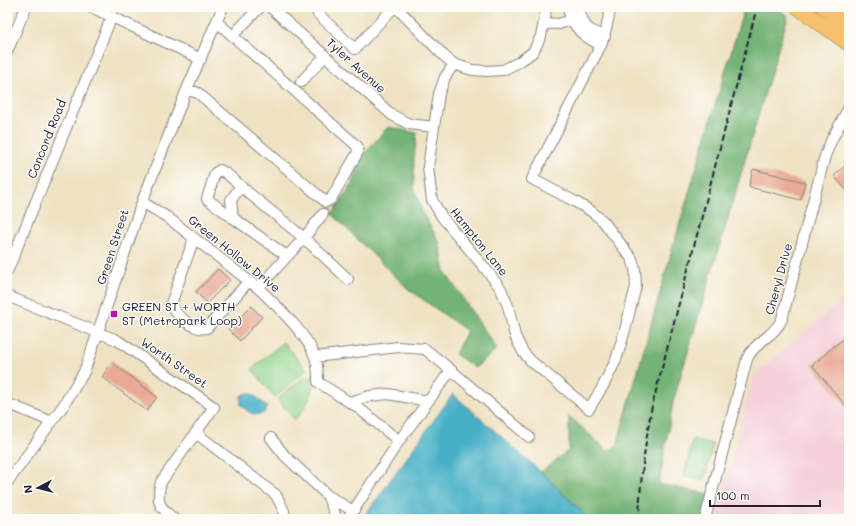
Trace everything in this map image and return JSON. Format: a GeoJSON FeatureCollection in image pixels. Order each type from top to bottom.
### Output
{"type":"FeatureCollection","features":[{"type":"Feature","properties":{"kind":"highway"},"geometry":{"type":"LineString","coordinates":[[824,7],[849,26]]}},
{"type":"Feature","properties":{"kind":"highway"},"geometry":{"type":"LineString","coordinates":[[802,10],[849,44]]}},
{"type":"Feature","properties":{"kind":"street"},"geometry":{"type":"LineString","coordinates":[[7,52],[26,7]]}},
{"type":"Feature","properties":{"kind":"street"},"geometry":{"type":"LineString","coordinates":[[91,7],[201,59]]}},
{"type":"Feature","properties":{"kind":"street","name":"Green Street"},"geometry":{"type":"LineString","coordinates":[[7,483],[64,406],[84,372],[142,202],[223,7]]}},
{"type":"Feature","properties":{"kind":"street"},"geometry":{"type":"LineString","coordinates":[[238,30],[260,7]]}},
{"type":"Feature","properties":{"kind":"street","name":"Tyler Avenue"},"geometry":{"type":"LineString","coordinates":[[270,7],[397,118],[409,124],[434,127]]}},
{"type":"Feature","properties":{"kind":"street"},"geometry":{"type":"LineString","coordinates":[[318,14],[355,49],[395,7],[454,64],[472,70],[487,71],[503,70],[519,62],[533,52],[541,36],[546,7]]}},
{"type":"Feature","properties":{"kind":"street"},"geometry":{"type":"LineString","coordinates":[[567,7],[577,14],[588,29],[603,41]]}},
{"type":"Feature","properties":{"kind":"street","name":"Hampton Lane"},"geometry":{"type":"LineString","coordinates":[[454,64],[441,85],[434,127],[428,167],[432,200],[442,217],[501,289],[508,306],[515,336],[523,352],[589,409],[616,360],[626,330],[636,286],[635,269],[632,259],[603,221],[591,211],[532,179],[603,41],[611,7]]}},
{"type":"Feature","properties":{"kind":"street"},"geometry":{"type":"LineString","coordinates":[[544,23],[559,24],[577,14]]}},
{"type":"Feature","properties":{"kind":"street","name":"Concord Road"},"geometry":{"type":"LineString","coordinates":[[7,272],[112,16]]}},
{"type":"Feature","properties":{"kind":"street"},"geometry":{"type":"LineString","coordinates":[[188,89],[198,93],[326,202],[331,199],[358,152],[358,146],[217,22]]}},
{"type":"Feature","properties":{"kind":"street"},"geometry":{"type":"LineString","coordinates":[[301,82],[325,56]]}},
{"type":"Feature","properties":{"kind":"street","name":"Cheryl Drive"},"geometry":{"type":"LineString","coordinates":[[705,519],[747,359],[752,350],[777,327],[782,319],[825,156],[849,107]]}},
{"type":"Feature","properties":{"kind":"street"},"geometry":{"type":"LineString","coordinates":[[287,256],[207,199],[215,173],[220,170],[228,174],[304,238],[348,279]]}},
{"type":"Feature","properties":{"kind":"street"},"geometry":{"type":"LineString","coordinates":[[234,218],[231,200],[241,186]]}},
{"type":"Feature","properties":{"kind":"street","name":"Green Hollow Drive"},"geometry":{"type":"LineString","coordinates":[[142,202],[167,217],[258,288],[271,300],[309,344],[315,357],[318,382],[349,402]]}},
{"type":"Feature","properties":{"kind":"street"},"geometry":{"type":"LineString","coordinates":[[258,288],[304,238],[323,214]]}},
{"type":"Feature","properties":{"kind":"street"},"geometry":{"type":"LineString","coordinates":[[194,238],[171,304],[173,310],[192,326],[203,329],[208,328],[249,281]]}},
{"type":"Feature","properties":{"kind":"street","name":"Worth Street"},"geometry":{"type":"LineString","coordinates":[[7,296],[117,340],[214,407],[196,433]]}},
{"type":"Feature","properties":{"kind":"street"},"geometry":{"type":"LineString","coordinates":[[315,357],[398,347],[425,349],[529,437]]}},
{"type":"Feature","properties":{"kind":"street"},"geometry":{"type":"LineString","coordinates":[[271,438],[285,456],[350,515],[399,441],[451,370]]}},
{"type":"Feature","properties":{"kind":"street"},"geometry":{"type":"LineString","coordinates":[[349,402],[370,396],[388,394],[428,401]]}},
{"type":"Feature","properties":{"kind":"street"},"geometry":{"type":"LineString","coordinates":[[349,402],[399,441]]}},
{"type":"Feature","properties":{"kind":"street"},"geometry":{"type":"LineString","coordinates":[[7,403],[52,422]]}},
{"type":"Feature","properties":{"kind":"street"},"geometry":{"type":"LineString","coordinates":[[174,519],[162,510],[158,496],[161,482],[196,433],[276,495],[284,511],[285,519]]}},
{"type":"Feature","properties":{"kind":"street"},"geometry":{"type":"LineString","coordinates":[[327,495],[337,519]]}},
{"type":"Feature","properties":{"kind":"shaded area"},"geometry":{"type":"Polygon","coordinates":[[[849,294],[849,519],[716,519],[754,375],[849,294]]]}},
{"type":"Feature","properties":{"kind":"green space"},"geometry":{"type":"Polygon","coordinates":[[[736,7],[775,7],[788,16],[673,402],[659,484],[712,495],[707,515],[711,519],[589,519],[541,472],[569,450],[569,416],[608,451],[617,445],[673,246],[743,12],[736,7]]]}},
{"type":"Feature","properties":{"kind":"green space"},"geometry":{"type":"Polygon","coordinates":[[[388,127],[417,133],[414,158],[414,187],[423,214],[439,241],[445,272],[497,349],[475,368],[455,354],[467,331],[407,288],[332,214],[354,181],[364,154],[388,127]]]}},
{"type":"Feature","properties":{"kind":"green space"},"geometry":{"type":"Polygon","coordinates":[[[283,342],[307,370],[275,397],[252,369],[283,342]]]}},
{"type":"Feature","properties":{"kind":"green space"},"geometry":{"type":"Polygon","coordinates":[[[313,377],[312,389],[308,400],[295,420],[277,399],[303,378],[313,377]]]}},
{"type":"Feature","properties":{"kind":"green space"},"geometry":{"type":"Polygon","coordinates":[[[693,439],[713,444],[704,481],[684,476],[693,439]]]}},
{"type":"Feature","properties":{"kind":"water"},"geometry":{"type":"Polygon","coordinates":[[[249,393],[267,407],[264,413],[251,413],[241,405],[241,396],[249,393]]]}},
{"type":"Feature","properties":{"kind":"water"},"geometry":{"type":"Polygon","coordinates":[[[453,394],[541,472],[589,519],[362,519],[453,394]]]}},
{"type":"Feature","properties":{"kind":"building"},"geometry":{"type":"Polygon","coordinates":[[[849,162],[849,193],[834,176],[849,162]]]}},
{"type":"Feature","properties":{"kind":"building"},"geometry":{"type":"Polygon","coordinates":[[[753,169],[805,182],[801,200],[749,187],[753,169]]]}},
{"type":"Feature","properties":{"kind":"building"},"geometry":{"type":"Polygon","coordinates":[[[218,269],[230,280],[207,303],[196,292],[218,269]]]}},
{"type":"Feature","properties":{"kind":"building"},"geometry":{"type":"Polygon","coordinates":[[[251,306],[262,317],[240,341],[228,329],[251,306]]]}},
{"type":"Feature","properties":{"kind":"building"},"geometry":{"type":"Polygon","coordinates":[[[849,334],[849,410],[812,365],[849,334]]]}},
{"type":"Feature","properties":{"kind":"building"},"geometry":{"type":"Polygon","coordinates":[[[112,362],[157,397],[147,411],[102,377],[112,362]]]}},
{"type":"Feature","properties":{"kind":"railway"},"geometry":{"type":"LineString","coordinates":[[639,519],[643,462],[652,406],[757,7]]}},
{"type":"Feature","properties":{"kind":"place","name":"GREEN ST + WORTH ST (Metropark Loop)"},"geometry":{"type":"Point","coordinates":[114,314]}}]}
